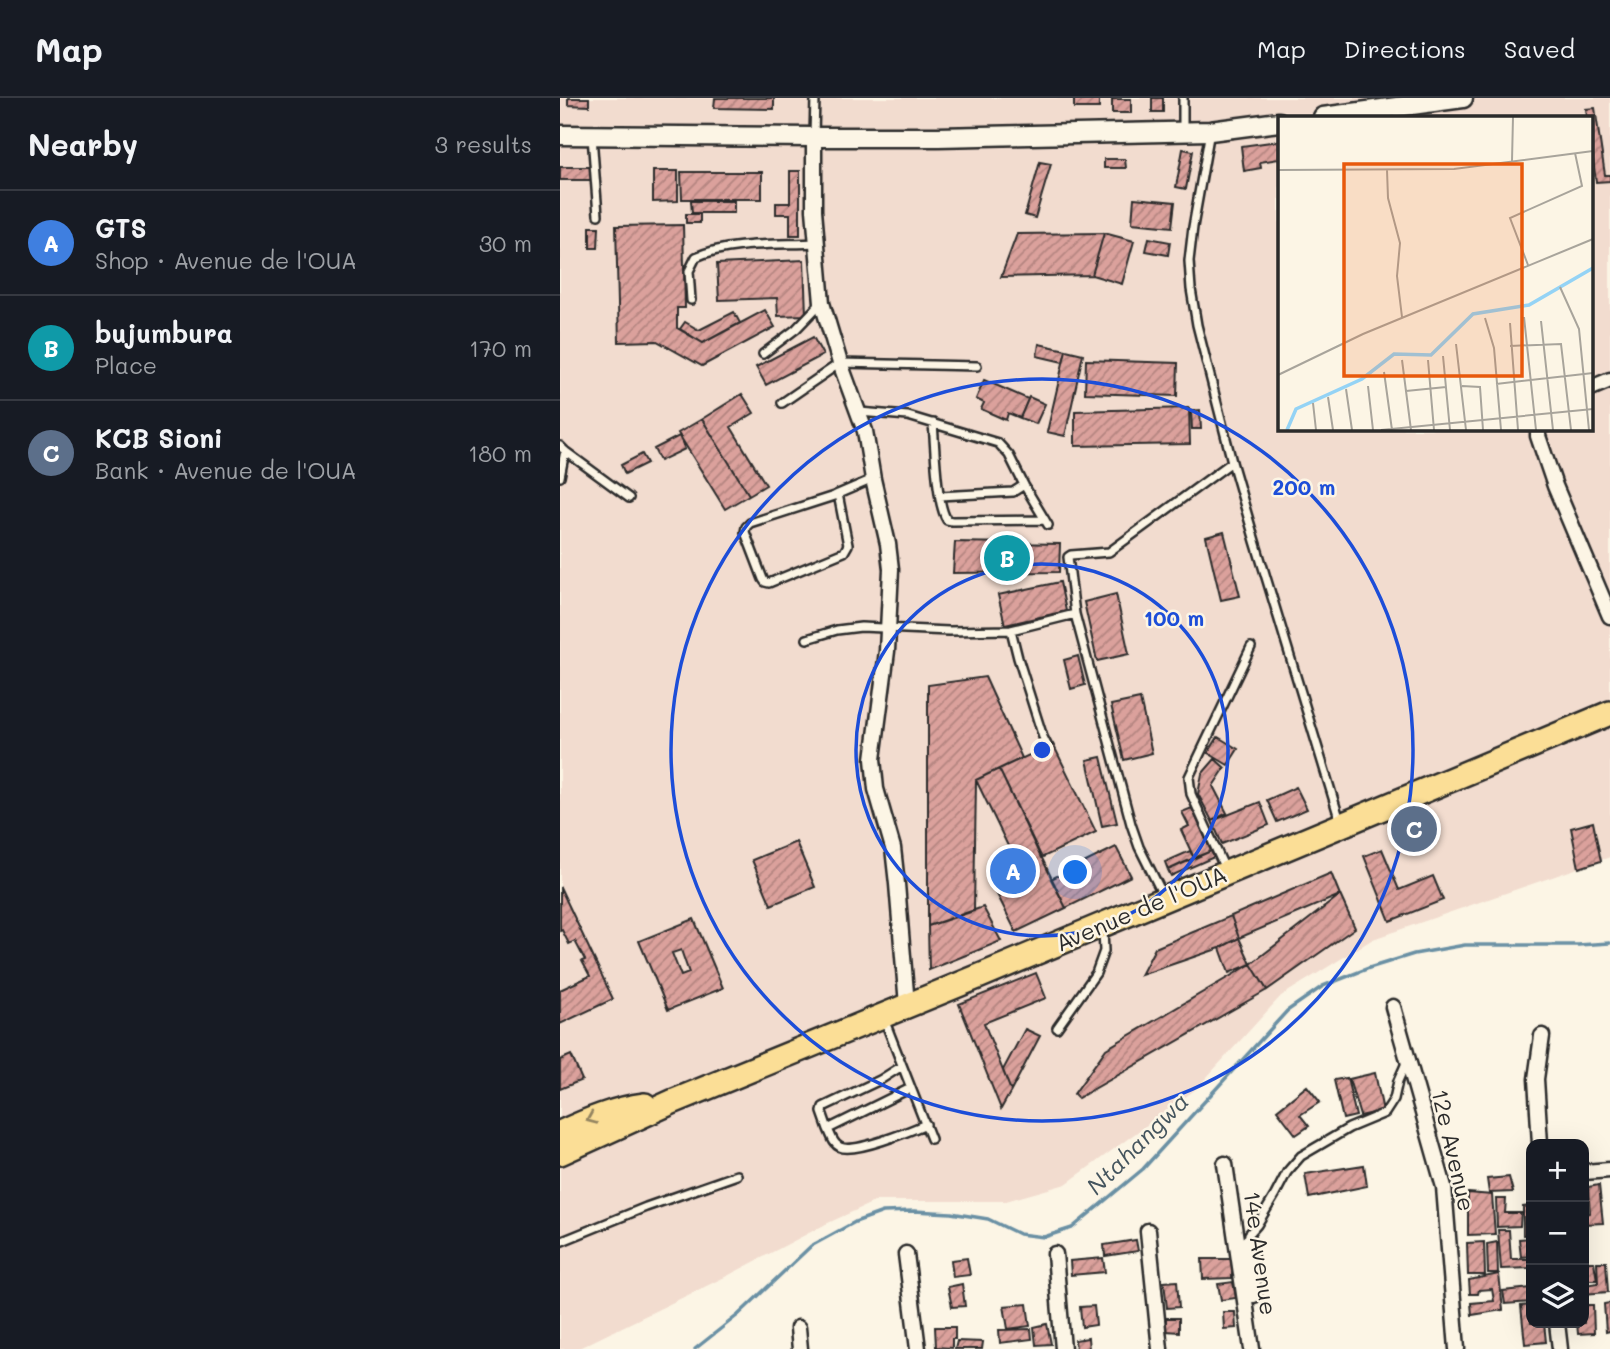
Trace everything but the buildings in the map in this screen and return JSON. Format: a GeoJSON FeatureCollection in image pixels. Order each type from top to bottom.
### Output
{"type":"FeatureCollection","features":[{"type":"Feature","properties":{"kind":"main road","name":"Avenue de l'OUA"},"geometry":{"type":"LineString","coordinates":[[560,1153],[672,1102],[1610,713]]}},
{"type":"Feature","properties":{"kind":"main road","name":"Avenue de l'OUA"},"geometry":{"type":"LineString","coordinates":[[560,1133],[617,1110],[672,1102]]}},
{"type":"Feature","properties":{"kind":"street"},"geometry":{"type":"LineString","coordinates":[[1330,116],[1463,98]]}},
{"type":"Feature","properties":{"kind":"street"},"geometry":{"type":"LineString","coordinates":[[560,135],[938,137],[1210,131],[1278,122]]}},
{"type":"Feature","properties":{"kind":"street"},"geometry":{"type":"LineString","coordinates":[[814,138],[814,210],[821,303],[866,432],[891,569],[887,651],[873,759],[876,789],[892,848],[897,884],[907,1005]]}},
{"type":"Feature","properties":{"kind":"street"},"geometry":{"type":"LineString","coordinates":[[1592,388],[1610,380]]}},
{"type":"Feature","properties":{"kind":"street"},"geometry":{"type":"LineString","coordinates":[[1538,430],[1555,486],[1610,616]]}},
{"type":"Feature","properties":{"kind":"street","name":"12e Avenue"},"geometry":{"type":"LineString","coordinates":[[1393,1007],[1444,1187],[1457,1349]]}},
{"type":"Feature","properties":{"kind":"street"},"geometry":{"type":"LineString","coordinates":[[1541,1139],[1536,1079],[1542,1036]]}},
{"type":"Feature","properties":{"kind":"street","name":"14e Avenue"},"geometry":{"type":"LineString","coordinates":[[1225,1164],[1252,1349]]}},
{"type":"Feature","properties":{"kind":"street"},"geometry":{"type":"LineString","coordinates":[[1589,1172],[1610,1170]]}},
{"type":"Feature","properties":{"kind":"street"},"geometry":{"type":"LineString","coordinates":[[1148,1231],[1160,1349]]}},
{"type":"Feature","properties":{"kind":"street"},"geometry":{"type":"LineString","coordinates":[[1248,1241],[1260,1349]]}},
{"type":"Feature","properties":{"kind":"street"},"geometry":{"type":"LineString","coordinates":[[905,1254],[918,1349]]}},
{"type":"Feature","properties":{"kind":"street"},"geometry":{"type":"LineString","coordinates":[[1055,1254],[1063,1349]]}},
{"type":"Feature","properties":{"kind":"street"},"geometry":{"type":"LineString","coordinates":[[798,1328],[800,1349]]}},
{"type":"Feature","properties":{"kind":"street"},"geometry":{"type":"LineString","coordinates":[[1558,1328],[1560,1349]]}},
{"type":"Feature","properties":{"kind":"lane"},"geometry":{"type":"LineString","coordinates":[[814,138],[815,98]]}},
{"type":"Feature","properties":{"kind":"lane"},"geometry":{"type":"LineString","coordinates":[[1183,98],[1183,131]]}},
{"type":"Feature","properties":{"kind":"lane"},"geometry":{"type":"LineString","coordinates":[[1210,131],[1189,261],[1197,324],[1233,462],[1341,825]]}},
{"type":"Feature","properties":{"kind":"lane"},"geometry":{"type":"LineString","coordinates":[[592,135],[598,215]]}},
{"type":"Feature","properties":{"kind":"lane"},"geometry":{"type":"LineString","coordinates":[[691,300],[690,271],[696,257],[709,251],[733,247],[816,243]]}},
{"type":"Feature","properties":{"kind":"lane"},"geometry":{"type":"LineString","coordinates":[[763,354],[796,329],[821,303]]}},
{"type":"Feature","properties":{"kind":"lane"},"geometry":{"type":"LineString","coordinates":[[782,402],[840,363],[977,366]]}},
{"type":"Feature","properties":{"kind":"lane"},"geometry":{"type":"LineString","coordinates":[[859,412],[908,416],[998,443],[1009,456],[1046,523],[947,520],[940,496],[933,424]]}},
{"type":"Feature","properties":{"kind":"lane"},"geometry":{"type":"LineString","coordinates":[[560,477],[562,448]]}},
{"type":"Feature","properties":{"kind":"lane"},"geometry":{"type":"LineString","coordinates":[[562,448],[629,498]]}},
{"type":"Feature","properties":{"kind":"lane"},"geometry":{"type":"LineString","coordinates":[[1165,898],[1130,824],[1076,614],[1068,557],[1109,552],[1233,462]]}},
{"type":"Feature","properties":{"kind":"lane"},"geometry":{"type":"LineString","coordinates":[[838,494],[848,545],[846,550],[769,583],[765,582],[745,533],[750,523],[838,494],[873,479]]}},
{"type":"Feature","properties":{"kind":"lane"},"geometry":{"type":"LineString","coordinates":[[940,496],[1013,492],[1024,485]]}},
{"type":"Feature","properties":{"kind":"lane"},"geometry":{"type":"LineString","coordinates":[[807,639],[837,630],[861,627],[949,631],[1011,630],[1076,614]]}},
{"type":"Feature","properties":{"kind":"lane"},"geometry":{"type":"LineString","coordinates":[[1011,630],[1047,745]]}},
{"type":"Feature","properties":{"kind":"lane"},"geometry":{"type":"LineString","coordinates":[[1227,872],[1191,794],[1189,777],[1251,648]]}},
{"type":"Feature","properties":{"kind":"lane"},"geometry":{"type":"LineString","coordinates":[[1057,1028],[1096,973],[1104,951],[1103,925]]}},
{"type":"Feature","properties":{"kind":"lane"},"geometry":{"type":"LineString","coordinates":[[882,1015],[932,1139]]}},
{"type":"Feature","properties":{"kind":"lane"},"geometry":{"type":"LineString","coordinates":[[1248,1241],[1249,1234],[1257,1225],[1287,1172],[1301,1156],[1349,1128],[1385,1113],[1394,1099],[1398,1081],[1408,1059]]}},
{"type":"Feature","properties":{"kind":"lane"},"geometry":{"type":"LineString","coordinates":[[902,1066],[880,1080],[823,1107],[828,1129],[838,1147],[845,1149],[898,1136],[926,1124]]}},
{"type":"Feature","properties":{"kind":"lane"},"geometry":{"type":"LineString","coordinates":[[828,1129],[911,1088]]}},
{"type":"Feature","properties":{"kind":"lane"},"geometry":{"type":"LineString","coordinates":[[560,1242],[646,1207],[737,1175]]}},
{"type":"Feature","properties":{"kind":"shaded area"},"geometry":{"type":"Polygon","coordinates":[[[560,98],[1610,98],[1610,857],[1373,939],[1281,996],[1196,1089],[1066,1184],[1006,1201],[876,1201],[577,1349],[560,1349],[560,98]]]}},
{"type":"Feature","properties":{"kind":"waterway","name":"Ntahangwa"},"geometry":{"type":"LineString","coordinates":[[695,1349],[738,1315],[811,1246],[855,1222],[883,1212],[951,1213],[988,1219],[1019,1234],[1044,1237],[1072,1228],[1143,1169],[1287,1011],[1323,986],[1414,954],[1465,945],[1610,943]]}},
{"type":"Feature","properties":{"kind":"place","name":"bujumbura"},"geometry":{"type":"Point","coordinates":[1007,558]}},
{"type":"Feature","properties":{"kind":"place","name":"KCB Sioni"},"geometry":{"type":"Point","coordinates":[1414,829]}},
{"type":"Feature","properties":{"kind":"place","name":"GTS"},"geometry":{"type":"Point","coordinates":[1013,871]}}]}
